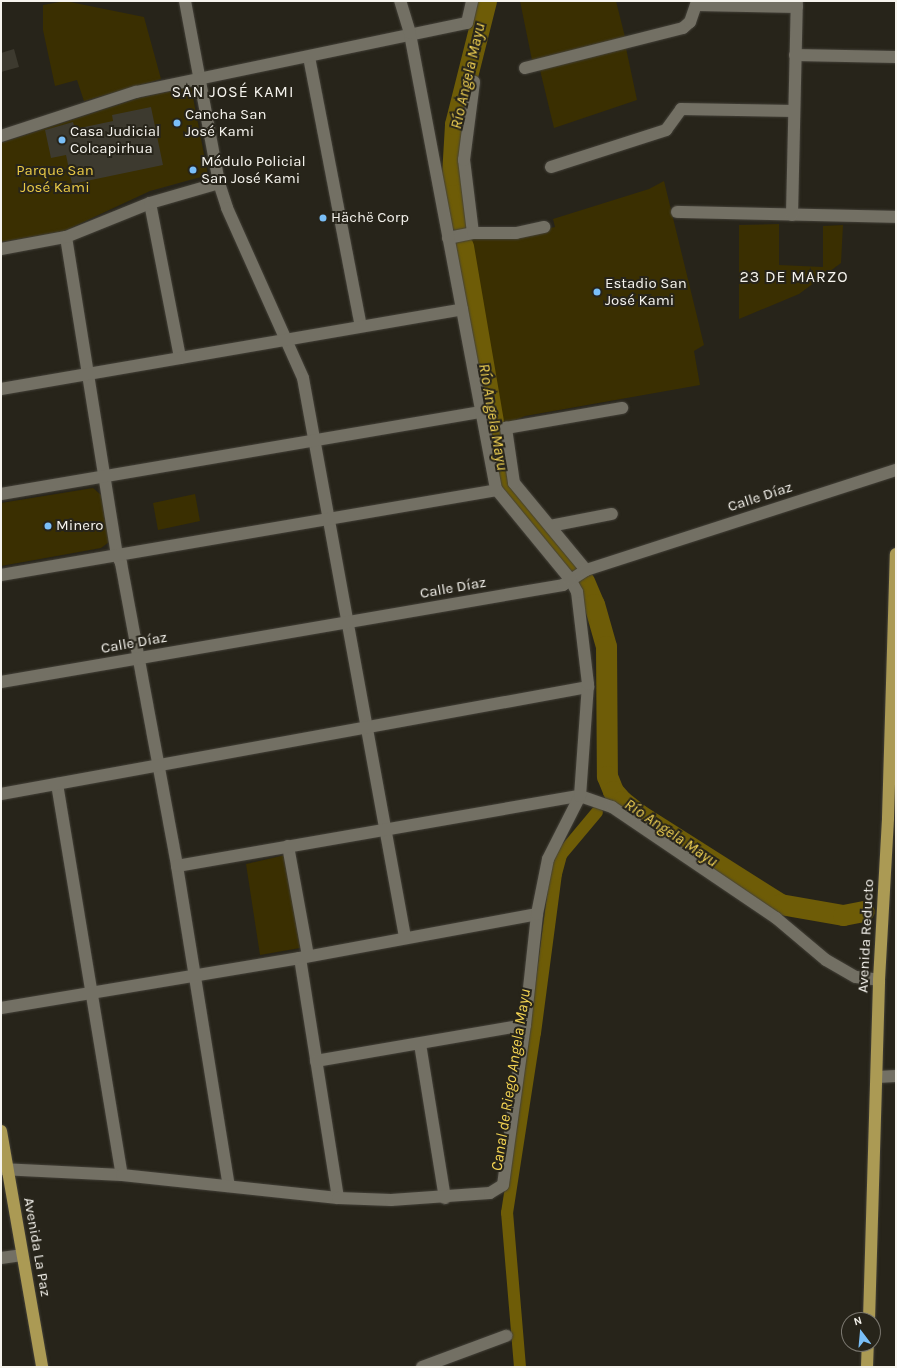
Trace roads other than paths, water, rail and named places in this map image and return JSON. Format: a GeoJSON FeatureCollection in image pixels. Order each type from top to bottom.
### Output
{"type":"FeatureCollection","features":[{"type":"Feature","properties":{"kind":"main road","name":"Avenida Reducto"},"geometry":{"type":"LineString","coordinates":[[869,1312],[879,980],[888,818],[896,554]]}},
{"type":"Feature","properties":{"kind":"main road","name":"Avenida La Paz"},"geometry":{"type":"LineString","coordinates":[[1,1131],[4,1168],[22,1255],[42,1367]]}},
{"type":"Feature","properties":{"kind":"main road"},"geometry":{"type":"LineString","coordinates":[[867,1367],[868,1352]]}},
{"type":"Feature","properties":{"kind":"street"},"geometry":{"type":"LineString","coordinates":[[185,1],[219,183],[227,208],[303,378],[349,622],[405,937]]}},
{"type":"Feature","properties":{"kind":"street"},"geometry":{"type":"LineString","coordinates":[[4,1168],[122,1175],[338,1198],[445,1198],[490,1193],[503,1185],[526,1025],[537,914],[548,859],[580,796],[588,687],[577,592],[570,579],[497,490],[410,33],[400,1]]}},
{"type":"Feature","properties":{"kind":"street"},"geometry":{"type":"LineString","coordinates":[[1,136],[136,92],[200,77],[309,57],[410,33],[467,23],[472,1]]}},
{"type":"Feature","properties":{"kind":"street"},"geometry":{"type":"LineString","coordinates":[[525,68],[683,28],[690,22],[695,3],[797,4],[792,215]]}},
{"type":"Feature","properties":{"kind":"street"},"geometry":{"type":"LineString","coordinates":[[795,55],[896,57]]}},
{"type":"Feature","properties":{"kind":"street"},"geometry":{"type":"LineString","coordinates":[[309,57],[361,326]]}},
{"type":"Feature","properties":{"kind":"street"},"geometry":{"type":"LineString","coordinates":[[473,233],[464,160],[474,82]]}},
{"type":"Feature","properties":{"kind":"street"},"geometry":{"type":"LineString","coordinates":[[551,167],[666,130],[682,109],[794,111]]}},
{"type":"Feature","properties":{"kind":"street"},"geometry":{"type":"LineString","coordinates":[[1,249],[66,237],[150,202],[219,183]]}},
{"type":"Feature","properties":{"kind":"street"},"geometry":{"type":"LineString","coordinates":[[150,202],[180,358]]}},
{"type":"Feature","properties":{"kind":"street"},"geometry":{"type":"LineString","coordinates":[[677,212],[896,217]]}},
{"type":"Feature","properties":{"kind":"street"},"geometry":{"type":"LineString","coordinates":[[448,238],[473,233],[516,233],[544,227]]}},
{"type":"Feature","properties":{"kind":"street"},"geometry":{"type":"LineString","coordinates":[[66,237],[118,555],[122,563],[138,659],[177,866],[229,1186]]}},
{"type":"Feature","properties":{"kind":"street"},"geometry":{"type":"LineString","coordinates":[[1,389],[462,309]]}},
{"type":"Feature","properties":{"kind":"street"},"geometry":{"type":"LineString","coordinates":[[586,570],[514,483],[506,428],[622,408]]}},
{"type":"Feature","properties":{"kind":"street"},"geometry":{"type":"LineString","coordinates":[[1,494],[481,412]]}},
{"type":"Feature","properties":{"kind":"street","name":"Calle Díaz"},"geometry":{"type":"LineString","coordinates":[[1,682],[563,585],[570,579],[586,570],[896,470]]}},
{"type":"Feature","properties":{"kind":"street"},"geometry":{"type":"LineString","coordinates":[[1,575],[497,490]]}},
{"type":"Feature","properties":{"kind":"street"},"geometry":{"type":"LineString","coordinates":[[550,526],[612,514]]}},
{"type":"Feature","properties":{"kind":"street"},"geometry":{"type":"LineString","coordinates":[[1,794],[588,687]]}},
{"type":"Feature","properties":{"kind":"street"},"geometry":{"type":"LineString","coordinates":[[57,784],[122,1175]]}},
{"type":"Feature","properties":{"kind":"street"},"geometry":{"type":"LineString","coordinates":[[177,866],[580,796],[612,807],[776,918],[826,960],[856,977],[879,980]]}},
{"type":"Feature","properties":{"kind":"street"},"geometry":{"type":"LineString","coordinates":[[288,846],[304,957],[316,1061],[338,1198]]}},
{"type":"Feature","properties":{"kind":"street"},"geometry":{"type":"LineString","coordinates":[[1,1008],[195,974],[304,957],[405,937],[537,914]]}},
{"type":"Feature","properties":{"kind":"street"},"geometry":{"type":"LineString","coordinates":[[316,1061],[526,1025]]}},
{"type":"Feature","properties":{"kind":"street"},"geometry":{"type":"LineString","coordinates":[[420,1044],[445,1198]]}},
{"type":"Feature","properties":{"kind":"street"},"geometry":{"type":"LineString","coordinates":[[877,1077],[896,1076]]}},
{"type":"Feature","properties":{"kind":"street"},"geometry":{"type":"LineString","coordinates":[[1,1258],[22,1255]]}},
{"type":"Feature","properties":{"kind":"street"},"geometry":{"type":"LineString","coordinates":[[422,1367],[506,1336]]}},
{"type":"Feature","properties":{"kind":"waterway","name":"Río Angela Mayu"},"geometry":{"type":"LineString","coordinates":[[460,222],[452,175],[455,124],[486,1]]}},
{"type":"Feature","properties":{"kind":"waterway","name":"Río Angela Mayu"},"geometry":{"type":"LineString","coordinates":[[463,246],[504,485],[572,565]]}},
{"type":"Feature","properties":{"kind":"waterway","name":"Río Angela Mayu"},"geometry":{"type":"LineString","coordinates":[[584,581],[594,604],[606,646],[607,776],[613,791],[622,801],[640,815],[780,904],[843,915],[864,911]]}},
{"type":"Feature","properties":{"kind":"waterway","name":"Canal de Riego Angela Mayu"},"geometry":{"type":"LineString","coordinates":[[520,1367],[507,1213],[535,1033],[556,874],[561,855],[597,812]]}},
{"type":"Feature","properties":{"kind":"place","name":"Cancha San José Kami"},"geometry":{"type":"Point","coordinates":[177,123]}},
{"type":"Feature","properties":{"kind":"place","name":"Casa Judicial Colcapirhua"},"geometry":{"type":"Point","coordinates":[62,140]}},
{"type":"Feature","properties":{"kind":"place","name":"Módulo Policial San José Kami"},"geometry":{"type":"Point","coordinates":[193,170]}},
{"type":"Feature","properties":{"kind":"place","name":"Hächë Corp"},"geometry":{"type":"Point","coordinates":[323,218]}},
{"type":"Feature","properties":{"kind":"place","name":"Estadio San José Kami"},"geometry":{"type":"Point","coordinates":[597,292]}},
{"type":"Feature","properties":{"kind":"place","name":"Minero"},"geometry":{"type":"Point","coordinates":[48,526]}},
{"type":"Feature","properties":{"kind":"district","name":"SAN JOSÉ KAMI"},"geometry":{"type":"Point","coordinates":[233,92]}},
{"type":"Feature","properties":{"kind":"district","name":"23 DE MARZO"},"geometry":{"type":"Point","coordinates":[794,277]}},
{"type":"Feature","properties":{"kind":"park label","name":"Parque San José Kami"},"geometry":{"type":"Point","coordinates":[55,178]}}]}
